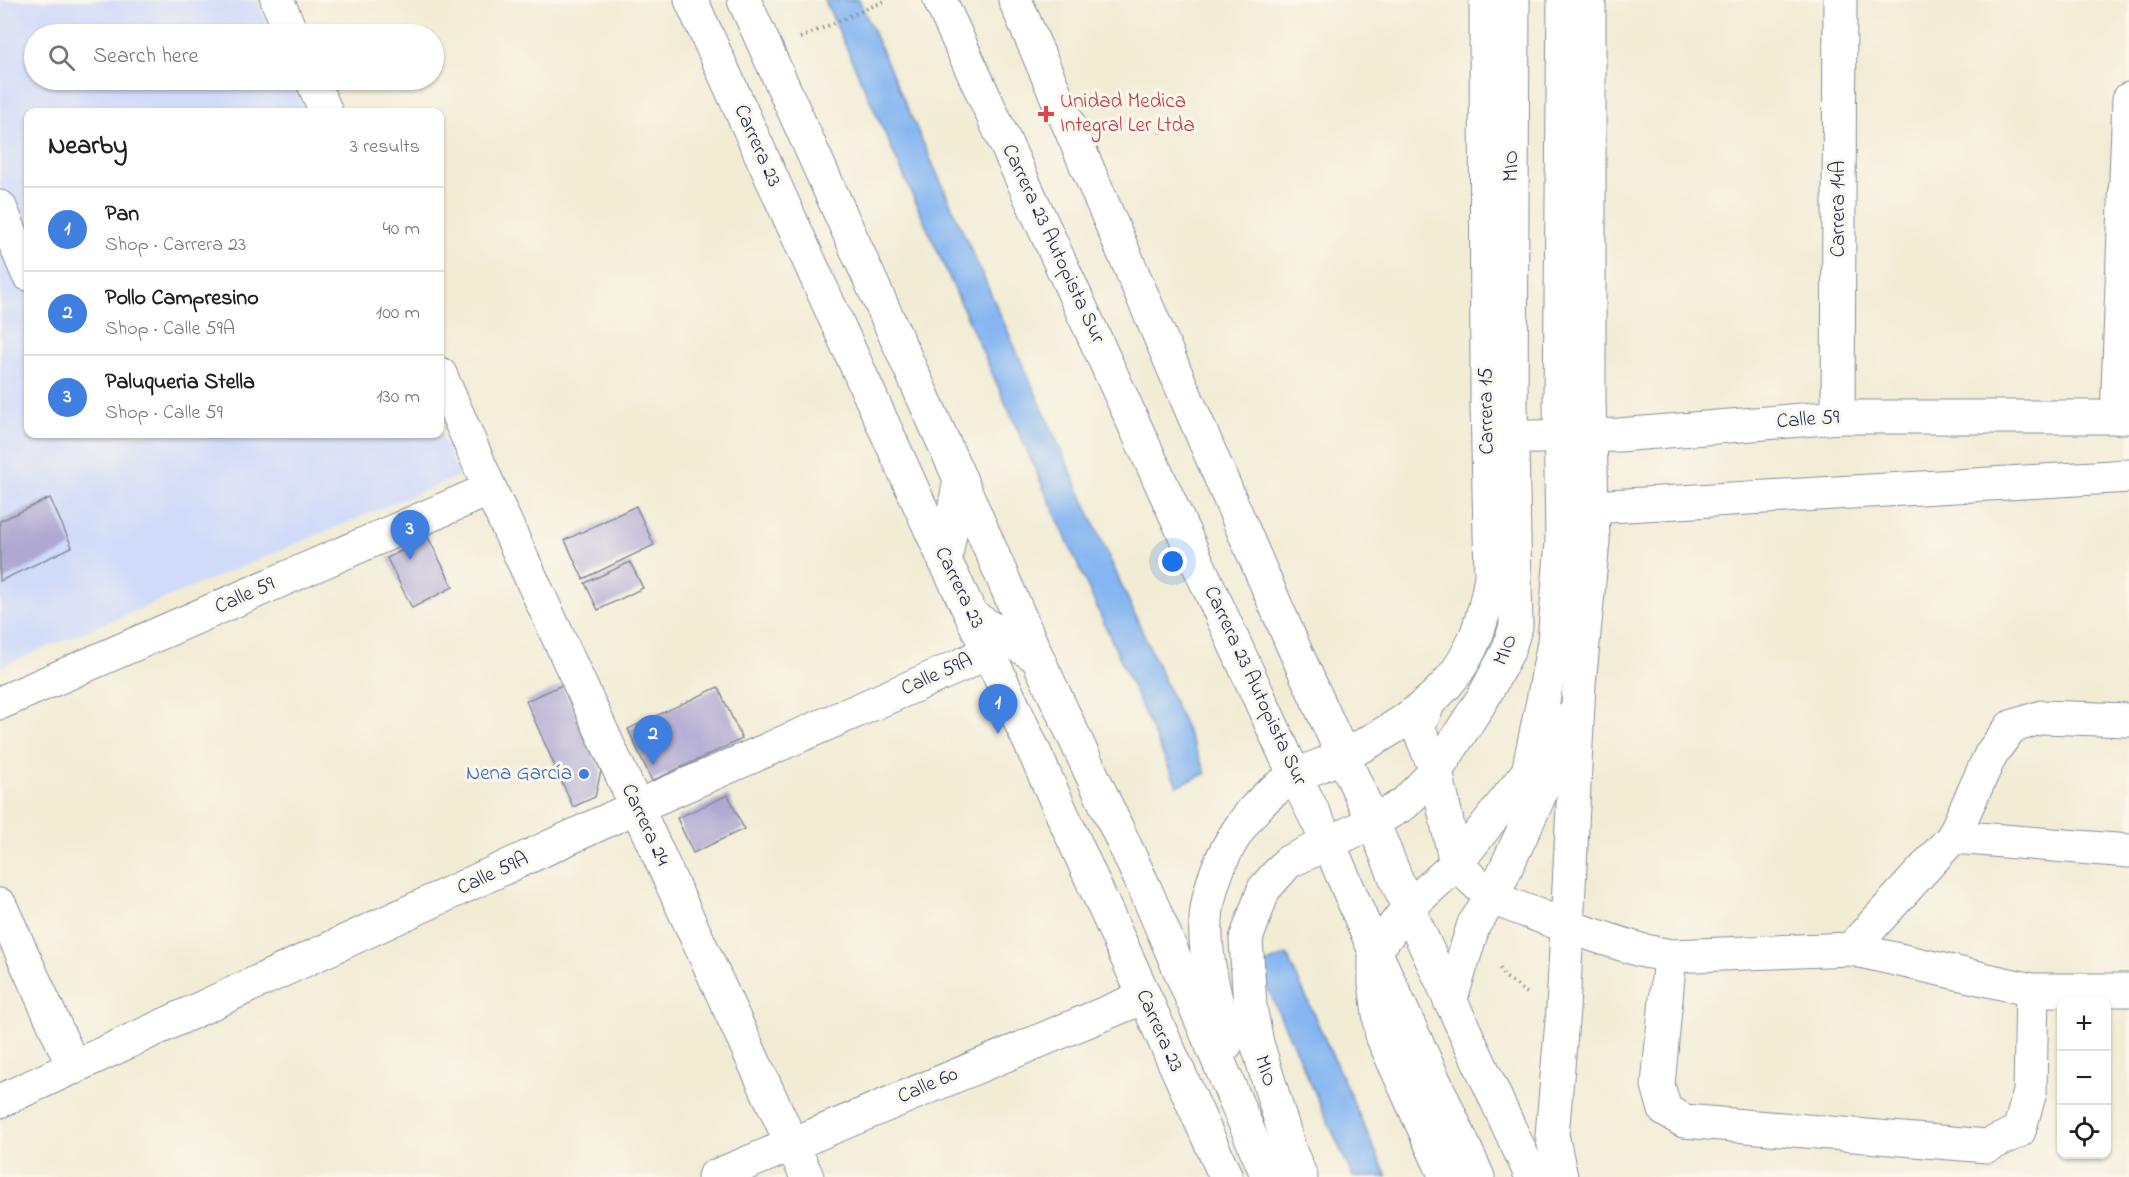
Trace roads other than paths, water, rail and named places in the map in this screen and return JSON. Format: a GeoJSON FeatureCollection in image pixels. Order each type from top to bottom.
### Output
{"type":"FeatureCollection","features":[{"type":"Feature","properties":{"kind":"street"},"geometry":{"type":"LineString","coordinates":[[277,0],[288,24]]}},
{"type":"Feature","properties":{"kind":"street","name":"Carrera 23"},"geometry":{"type":"LineString","coordinates":[[691,0],[945,561],[1106,908],[1226,1177]]}},
{"type":"Feature","properties":{"kind":"street"},"geometry":{"type":"LineString","coordinates":[[744,0],[960,479],[1037,657],[1146,891],[1268,1177]]}},
{"type":"Feature","properties":{"kind":"street","name":"Carrera 23 Autopista Sur"},"geometry":{"type":"LineString","coordinates":[[940,0],[1295,776],[1329,844],[1478,1177]]}},
{"type":"Feature","properties":{"kind":"street"},"geometry":{"type":"LineString","coordinates":[[1016,0],[1342,756],[1373,822],[1408,908],[1532,1177]]}},
{"type":"Feature","properties":{"kind":"street","name":"Carrera 15"},"geometry":{"type":"LineString","coordinates":[[1238,1106],[1207,953],[1207,909],[1215,876],[1231,841],[1258,806],[1295,776],[1342,756],[1393,727],[1429,702],[1448,683],[1460,666],[1476,638],[1487,604],[1491,576],[1500,438],[1486,0]]}},
{"type":"Feature","properties":{"kind":"street","name":"MIO"},"geometry":{"type":"LineString","coordinates":[[1301,1177],[1290,1151],[1257,1043],[1250,1007],[1246,939],[1264,889],[1288,862],[1373,822],[1404,804],[1436,771],[1483,698],[1508,651],[1516,626],[1500,438],[1513,0]]}},
{"type":"Feature","properties":{"kind":"street","name":"MIO"},"geometry":{"type":"LineString","coordinates":[[1375,951],[1408,908],[1456,864],[1528,772],[1554,642],[1562,542],[1576,436],[1564,0]]}},
{"type":"Feature","properties":{"kind":"street"},"geometry":{"type":"LineString","coordinates":[[1561,1177],[1552,1135],[1563,1009],[1579,684],[1593,541],[1592,507],[1576,436],[1589,0]]}},
{"type":"Feature","properties":{"kind":"street","name":"Carrera 14A"},"geometry":{"type":"LineString","coordinates":[[1838,417],[1840,0]]}},
{"type":"Feature","properties":{"kind":"street"},"geometry":{"type":"LineString","coordinates":[[316,90],[324,108]]}},
{"type":"Feature","properties":{"kind":"street"},"geometry":{"type":"LineString","coordinates":[[2123,417],[2129,99]]}},
{"type":"Feature","properties":{"kind":"street"},"geometry":{"type":"LineString","coordinates":[[0,207],[24,264]]}},
{"type":"Feature","properties":{"kind":"street","name":"Carrera 24"},"geometry":{"type":"LineString","coordinates":[[444,383],[490,489],[807,1177]]}},
{"type":"Feature","properties":{"kind":"street","name":"Calle 59"},"geometry":{"type":"LineString","coordinates":[[1500,438],[1576,436],[1838,417],[2123,417]]}},
{"type":"Feature","properties":{"kind":"street"},"geometry":{"type":"LineString","coordinates":[[1592,507],[2129,476]]}},
{"type":"Feature","properties":{"kind":"street"},"geometry":{"type":"LineString","coordinates":[[945,561],[960,479]]}},
{"type":"Feature","properties":{"kind":"street","name":"Calle 59"},"geometry":{"type":"LineString","coordinates":[[0,703],[490,489]]}},
{"type":"Feature","properties":{"kind":"street"},"geometry":{"type":"LineString","coordinates":[[972,616],[1037,657]]}},
{"type":"Feature","properties":{"kind":"street","name":"Calle 59A"},"geometry":{"type":"LineString","coordinates":[[0,1101],[636,807],[964,664],[988,651]]}},
{"type":"Feature","properties":{"kind":"street"},"geometry":{"type":"LineString","coordinates":[[1450,1001],[1474,924],[1492,898],[1538,799],[1579,684]]}},
{"type":"Feature","properties":{"kind":"street"},"geometry":{"type":"LineString","coordinates":[[1429,702],[1418,727],[1436,771],[1456,864],[1492,898],[1566,926],[1640,950],[1670,956],[1851,949],[2032,990],[2129,990]]}},
{"type":"Feature","properties":{"kind":"street"},"geometry":{"type":"LineString","coordinates":[[1851,949],[1953,837],[1991,754],[2011,727],[2042,717],[2129,720]]}},
{"type":"Feature","properties":{"kind":"street"},"geometry":{"type":"LineString","coordinates":[[1953,837],[2129,851]]}},
{"type":"Feature","properties":{"kind":"street"},"geometry":{"type":"LineString","coordinates":[[0,905],[74,1068]]}},
{"type":"Feature","properties":{"kind":"street"},"geometry":{"type":"LineString","coordinates":[[1375,951],[1375,983],[1382,1036],[1446,1177]]}},
{"type":"Feature","properties":{"kind":"street"},"geometry":{"type":"LineString","coordinates":[[1670,956],[1658,1084],[1665,1110],[1684,1121],[1987,1146],[2019,1131],[2030,1092],[2032,990]]}},
{"type":"Feature","properties":{"kind":"street","name":"Calle 60"},"geometry":{"type":"LineString","coordinates":[[714,1177],[1144,997]]}},
{"type":"Feature","properties":{"kind":"water"},"geometry":{"type":"Polygon","coordinates":[[[825,0],[859,0],[1206,773],[1177,786],[825,0]]]}},
{"type":"Feature","properties":{"kind":"water"},"geometry":{"type":"Polygon","coordinates":[[[1287,955],[1387,1177],[1353,1177],[1258,967],[1287,955]]]}},
{"type":"Feature","properties":{"kind":"place","name":"Unidad Medica Integral Ler Ltda"},"geometry":{"type":"Point","coordinates":[1046,114]}},
{"type":"Feature","properties":{"kind":"place","name":"Paluqueria Stella"},"geometry":{"type":"Point","coordinates":[410,560]}},
{"type":"Feature","properties":{"kind":"place","name":"Pan"},"geometry":{"type":"Point","coordinates":[998,734]}},
{"type":"Feature","properties":{"kind":"place","name":"Pollo Campresino"},"geometry":{"type":"Point","coordinates":[653,765]}},
{"type":"Feature","properties":{"kind":"place","name":"Nena García"},"geometry":{"type":"Point","coordinates":[584,774]}}]}
